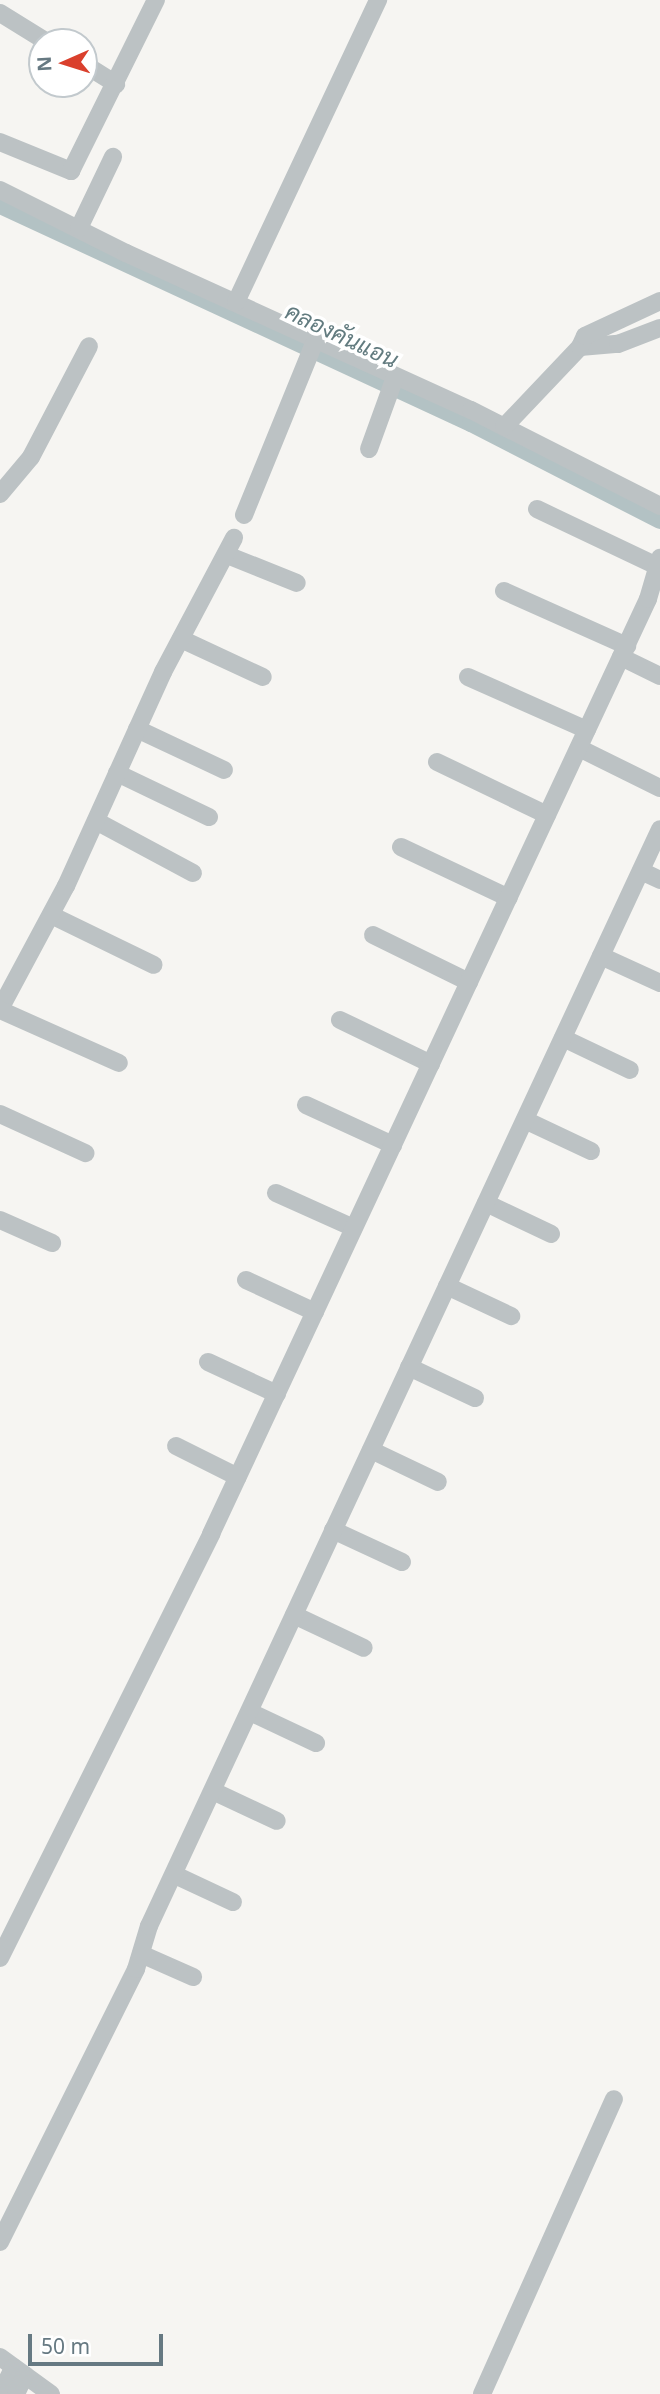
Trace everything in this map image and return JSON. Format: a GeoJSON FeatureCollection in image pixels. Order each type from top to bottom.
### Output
{"type":"FeatureCollection","features":[{"type":"Feature","properties":{"kind":"street"},"geometry":{"type":"LineString","coordinates":[[0,142],[71,172],[156,0]]}},
{"type":"Feature","properties":{"kind":"street"},"geometry":{"type":"LineString","coordinates":[[236,302],[378,0]]}},
{"type":"Feature","properties":{"kind":"street"},"geometry":{"type":"LineString","coordinates":[[0,13],[28,30]]}},
{"type":"Feature","properties":{"kind":"street"},"geometry":{"type":"LineString","coordinates":[[98,73],[116,84]]}},
{"type":"Feature","properties":{"kind":"street"},"geometry":{"type":"LineString","coordinates":[[79,228],[113,157]]}},
{"type":"Feature","properties":{"kind":"street"},"geometry":{"type":"LineString","coordinates":[[0,190],[504,427],[660,506]]}},
{"type":"Feature","properties":{"kind":"street"},"geometry":{"type":"LineString","coordinates":[[504,427],[580,347],[585,336],[660,301]]}},
{"type":"Feature","properties":{"kind":"street"},"geometry":{"type":"LineString","coordinates":[[580,347],[618,344],[660,328]]}},
{"type":"Feature","properties":{"kind":"street"},"geometry":{"type":"LineString","coordinates":[[244,515],[316,339]]}},
{"type":"Feature","properties":{"kind":"street"},"geometry":{"type":"LineString","coordinates":[[0,494],[31,457],[89,346]]}},
{"type":"Feature","properties":{"kind":"street"},"geometry":{"type":"LineString","coordinates":[[369,449],[394,377]]}},
{"type":"Feature","properties":{"kind":"street"},"geometry":{"type":"LineString","coordinates":[[0,1958],[238,1477],[649,599],[658,562],[537,509]]}},
{"type":"Feature","properties":{"kind":"street"},"geometry":{"type":"LineString","coordinates":[[118,1063],[0,1010],[51,915],[137,729],[231,546],[297,583]]}},
{"type":"Feature","properties":{"kind":"street"},"geometry":{"type":"LineString","coordinates":[[504,591],[624,651],[660,676]]}},
{"type":"Feature","properties":{"kind":"street"},"geometry":{"type":"LineString","coordinates":[[181,639],[263,677]]}},
{"type":"Feature","properties":{"kind":"street"},"geometry":{"type":"LineString","coordinates":[[468,677],[587,730]]}},
{"type":"Feature","properties":{"kind":"street"},"geometry":{"type":"LineString","coordinates":[[137,729],[224,770]]}},
{"type":"Feature","properties":{"kind":"street"},"geometry":{"type":"LineString","coordinates":[[579,748],[660,788]]}},
{"type":"Feature","properties":{"kind":"street"},"geometry":{"type":"LineString","coordinates":[[437,762],[547,815]]}},
{"type":"Feature","properties":{"kind":"street"},"geometry":{"type":"LineString","coordinates":[[117,772],[209,817]]}},
{"type":"Feature","properties":{"kind":"street"},"geometry":{"type":"LineString","coordinates":[[96,821],[193,873]]}},
{"type":"Feature","properties":{"kind":"street"},"geometry":{"type":"LineString","coordinates":[[0,2242],[141,1954],[149,1926],[215,1792],[333,1530],[660,829]]}},
{"type":"Feature","properties":{"kind":"street"},"geometry":{"type":"LineString","coordinates":[[401,847],[509,898]]}},
{"type":"Feature","properties":{"kind":"street"},"geometry":{"type":"LineString","coordinates":[[641,871],[660,880]]}},
{"type":"Feature","properties":{"kind":"street"},"geometry":{"type":"LineString","coordinates":[[51,915],[154,965]]}},
{"type":"Feature","properties":{"kind":"street"},"geometry":{"type":"LineString","coordinates":[[373,935],[469,982]]}},
{"type":"Feature","properties":{"kind":"street"},"geometry":{"type":"LineString","coordinates":[[601,956],[660,983]]}},
{"type":"Feature","properties":{"kind":"street"},"geometry":{"type":"LineString","coordinates":[[341,1020],[431,1064]]}},
{"type":"Feature","properties":{"kind":"street"},"geometry":{"type":"LineString","coordinates":[[563,1038],[630,1070]]}},
{"type":"Feature","properties":{"kind":"street"},"geometry":{"type":"LineString","coordinates":[[306,1105],[393,1145]]}},
{"type":"Feature","properties":{"kind":"street"},"geometry":{"type":"LineString","coordinates":[[0,1114],[85,1153]]}},
{"type":"Feature","properties":{"kind":"street"},"geometry":{"type":"LineString","coordinates":[[525,1120],[591,1151]]}},
{"type":"Feature","properties":{"kind":"street"},"geometry":{"type":"LineString","coordinates":[[276,1193],[354,1228]]}},
{"type":"Feature","properties":{"kind":"street"},"geometry":{"type":"LineString","coordinates":[[486,1203],[551,1234]]}},
{"type":"Feature","properties":{"kind":"street"},"geometry":{"type":"LineString","coordinates":[[0,1220],[51,1243]]}},
{"type":"Feature","properties":{"kind":"street"},"geometry":{"type":"LineString","coordinates":[[246,1280],[315,1312]]}},
{"type":"Feature","properties":{"kind":"street"},"geometry":{"type":"LineString","coordinates":[[447,1286],[511,1316]]}},
{"type":"Feature","properties":{"kind":"street"},"geometry":{"type":"LineString","coordinates":[[208,1362],[277,1394]]}},
{"type":"Feature","properties":{"kind":"street"},"geometry":{"type":"LineString","coordinates":[[409,1367],[475,1398]]}},
{"type":"Feature","properties":{"kind":"street"},"geometry":{"type":"LineString","coordinates":[[176,1446],[238,1477]]}},
{"type":"Feature","properties":{"kind":"street"},"geometry":{"type":"LineString","coordinates":[[371,1450],[438,1482]]}},
{"type":"Feature","properties":{"kind":"street"},"geometry":{"type":"LineString","coordinates":[[333,1530],[402,1562]]}},
{"type":"Feature","properties":{"kind":"street"},"geometry":{"type":"LineString","coordinates":[[294,1615],[364,1648]]}},
{"type":"Feature","properties":{"kind":"street"},"geometry":{"type":"LineString","coordinates":[[250,1712],[316,1743]]}},
{"type":"Feature","properties":{"kind":"street"},"geometry":{"type":"LineString","coordinates":[[215,1792],[277,1821]]}},
{"type":"Feature","properties":{"kind":"street"},"geometry":{"type":"LineString","coordinates":[[175,1875],[233,1902]]}},
{"type":"Feature","properties":{"kind":"street"},"geometry":{"type":"LineString","coordinates":[[141,1954],[193,1977]]}},
{"type":"Feature","properties":{"kind":"street"},"geometry":{"type":"LineString","coordinates":[[482,2394],[614,2099]]}},
{"type":"Feature","properties":{"kind":"street"},"geometry":{"type":"LineString","coordinates":[[0,2394],[13,2367]]}},
{"type":"Feature","properties":{"kind":"street"},"geometry":{"type":"LineString","coordinates":[[13,2367],[16,2394]]}},
{"type":"Feature","properties":{"kind":"street"},"geometry":{"type":"LineString","coordinates":[[13,2367],[51,2394]]}},
{"type":"Feature","properties":{"kind":"waterway","name":"คลองคันแอน"},"geometry":{"type":"LineString","coordinates":[[0,204],[471,422],[660,519]]}}]}
